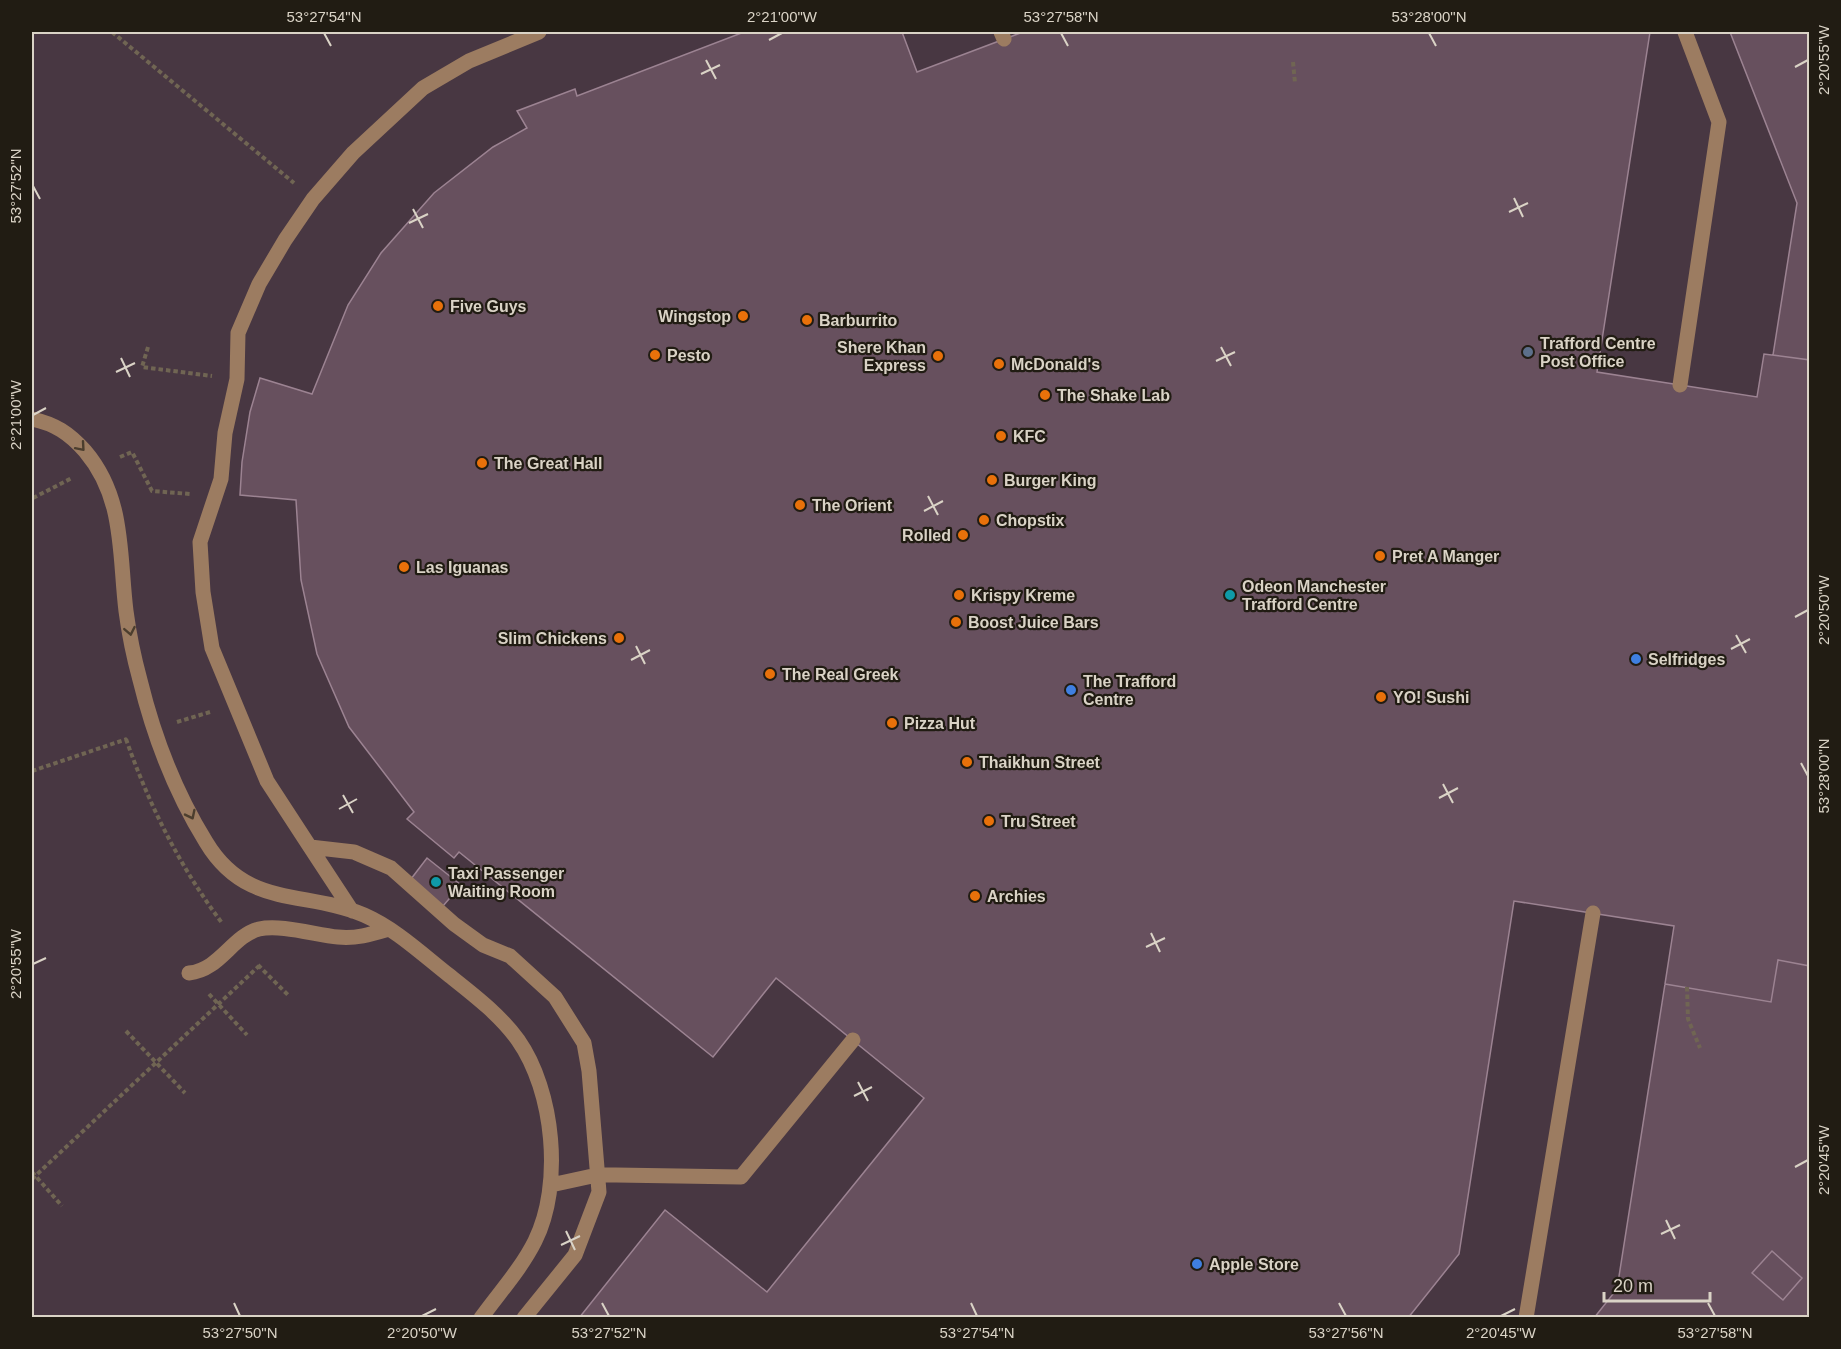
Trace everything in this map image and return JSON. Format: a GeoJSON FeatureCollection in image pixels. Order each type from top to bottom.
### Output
{"type":"FeatureCollection","features":[{"type":"Feature","properties":{"kind":"street"},"geometry":{"type":"LineString","coordinates":[[352,911],[267,781],[212,648],[203,592],[200,542],[221,479],[225,433],[237,379],[238,333],[259,284],[314,199],[353,153],[423,88],[470,61],[539,32]]}},
{"type":"Feature","properties":{"kind":"street"},"geometry":{"type":"LineString","coordinates":[[1680,385],[1719,122],[1685,32]]}},
{"type":"Feature","properties":{"kind":"street"},"geometry":{"type":"LineString","coordinates":[[32,419],[61,428],[75,440],[97,465],[109,488],[120,531],[126,612],[153,730],[168,768],[208,846],[229,871],[255,887],[284,898],[352,911],[389,929],[472,994],[518,1040],[540,1086],[546,1109],[550,1185],[545,1215],[536,1239],[525,1259],[481,1317]]}},
{"type":"Feature","properties":{"kind":"street"},"geometry":{"type":"LineString","coordinates":[[310,846],[354,852],[391,868],[454,924],[483,945],[510,956],[555,996],[584,1043],[589,1071],[599,1192],[575,1255],[524,1317]]}},
{"type":"Feature","properties":{"kind":"street"},"geometry":{"type":"LineString","coordinates":[[1526,1317],[1593,913]]}},
{"type":"Feature","properties":{"kind":"street"},"geometry":{"type":"LineString","coordinates":[[189,973],[205,969],[255,931],[267,928],[340,938],[357,937],[389,929]]}},
{"type":"Feature","properties":{"kind":"street"},"geometry":{"type":"LineString","coordinates":[[550,1185],[597,1175],[741,1177],[853,1040]]}},
{"type":"Feature","properties":{"kind":"path"},"geometry":{"type":"LineString","coordinates":[[112,32],[314,199]]}},
{"type":"Feature","properties":{"kind":"path"},"geometry":{"type":"LineString","coordinates":[[1293,62],[1295,83]]}},
{"type":"Feature","properties":{"kind":"path"},"geometry":{"type":"LineString","coordinates":[[148,347],[142,367],[237,379]]}},
{"type":"Feature","properties":{"kind":"path"},"geometry":{"type":"LineString","coordinates":[[238,943],[289,996]]}},
{"type":"Feature","properties":{"kind":"path"},"geometry":{"type":"LineString","coordinates":[[62,1206],[33,1176],[259,966]]}},
{"type":"Feature","properties":{"kind":"path"},"geometry":{"type":"LineString","coordinates":[[189,973],[247,1035]]}},
{"type":"Feature","properties":{"kind":"path"},"geometry":{"type":"LineString","coordinates":[[1687,987],[1688,1019],[1700,1048]]}},
{"type":"Feature","properties":{"kind":"path"},"geometry":{"type":"LineString","coordinates":[[126,1031],[185,1093]]}},
{"type":"Feature","properties":{"kind":"shaded area","name":"The Trafford Centre"},"geometry":{"type":"Polygon","coordinates":[[[32,32],[1809,32],[1809,1317],[32,1317],[32,32]]]}},
{"type":"Feature","properties":{"kind":"building","name":"The Trafford Centre"},"geometry":{"type":"Polygon","coordinates":[[[744,32],[902,32],[917,72],[1023,32],[1650,32],[1597,372],[1757,397],[1764,354],[1810,360],[1810,966],[1778,960],[1771,1002],[1665,984],[1674,926],[1514,901],[1459,1254],[1408,1318],[579,1318],[665,1210],[767,1292],[924,1098],[776,978],[713,1057],[459,852],[454,858],[407,819],[414,812],[349,727],[317,654],[301,580],[296,500],[240,495],[242,462],[250,412],[260,378],[312,394],[348,305],[381,253],[434,193],[493,147],[527,128],[517,111],[575,89],[577,96],[744,32]]]}},
{"type":"Feature","properties":{"kind":"building"},"geometry":{"type":"Polygon","coordinates":[[[1730,32],[1810,32],[1810,360],[1773,355],[1797,203],[1730,32]]]}},
{"type":"Feature","properties":{"kind":"building","name":"Taxi Passenger Waiting Room"},"geometry":{"type":"Polygon","coordinates":[[[427,858],[461,885],[443,906],[411,879],[427,858]]]}},
{"type":"Feature","properties":{"kind":"building"},"geometry":{"type":"Polygon","coordinates":[[[1778,960],[1810,966],[1810,1318],[1594,1318],[1617,1289],[1665,984],[1771,1002],[1778,960]]]}},
{"type":"Feature","properties":{"kind":"building"},"geometry":{"type":"Polygon","coordinates":[[[1772,1251],[1802,1278],[1783,1300],[1752,1273],[1772,1251]]]}},
{"type":"Feature","properties":{"kind":"place","name":"Five Guys"},"geometry":{"type":"Point","coordinates":[438,306]}},
{"type":"Feature","properties":{"kind":"place","name":"Wingstop"},"geometry":{"type":"Point","coordinates":[743,316]}},
{"type":"Feature","properties":{"kind":"place","name":"Barburrito"},"geometry":{"type":"Point","coordinates":[807,320]}},
{"type":"Feature","properties":{"kind":"place","name":"Trafford Centre Post Office"},"geometry":{"type":"Point","coordinates":[1528,352]}},
{"type":"Feature","properties":{"kind":"place","name":"Pesto"},"geometry":{"type":"Point","coordinates":[655,355]}},
{"type":"Feature","properties":{"kind":"place","name":"Shere Khan Express"},"geometry":{"type":"Point","coordinates":[938,356]}},
{"type":"Feature","properties":{"kind":"place","name":"McDonald's"},"geometry":{"type":"Point","coordinates":[999,364]}},
{"type":"Feature","properties":{"kind":"place","name":"The Shake Lab"},"geometry":{"type":"Point","coordinates":[1045,395]}},
{"type":"Feature","properties":{"kind":"place","name":"KFC"},"geometry":{"type":"Point","coordinates":[1001,436]}},
{"type":"Feature","properties":{"kind":"place","name":"The Great Hall"},"geometry":{"type":"Point","coordinates":[482,463]}},
{"type":"Feature","properties":{"kind":"place","name":"Burger King"},"geometry":{"type":"Point","coordinates":[992,480]}},
{"type":"Feature","properties":{"kind":"place","name":"The Orient"},"geometry":{"type":"Point","coordinates":[800,505]}},
{"type":"Feature","properties":{"kind":"place","name":"Chopstix"},"geometry":{"type":"Point","coordinates":[984,520]}},
{"type":"Feature","properties":{"kind":"place","name":"Rolled"},"geometry":{"type":"Point","coordinates":[963,535]}},
{"type":"Feature","properties":{"kind":"place","name":"Pret A Manger"},"geometry":{"type":"Point","coordinates":[1380,556]}},
{"type":"Feature","properties":{"kind":"place","name":"Las Iguanas"},"geometry":{"type":"Point","coordinates":[404,567]}},
{"type":"Feature","properties":{"kind":"place","name":"Krispy Kreme"},"geometry":{"type":"Point","coordinates":[959,595]}},
{"type":"Feature","properties":{"kind":"place","name":"Odeon Manchester Trafford Centre"},"geometry":{"type":"Point","coordinates":[1230,595]}},
{"type":"Feature","properties":{"kind":"place","name":"Boost Juice Bars"},"geometry":{"type":"Point","coordinates":[956,622]}},
{"type":"Feature","properties":{"kind":"place","name":"Slim Chickens"},"geometry":{"type":"Point","coordinates":[619,638]}},
{"type":"Feature","properties":{"kind":"place","name":"Selfridges"},"geometry":{"type":"Point","coordinates":[1636,659]}},
{"type":"Feature","properties":{"kind":"place","name":"The Real Greek"},"geometry":{"type":"Point","coordinates":[770,674]}},
{"type":"Feature","properties":{"kind":"place","name":"The Trafford Centre"},"geometry":{"type":"Point","coordinates":[1071,690]}},
{"type":"Feature","properties":{"kind":"place","name":"YO! Sushi"},"geometry":{"type":"Point","coordinates":[1381,697]}},
{"type":"Feature","properties":{"kind":"place","name":"Pizza Hut"},"geometry":{"type":"Point","coordinates":[892,723]}},
{"type":"Feature","properties":{"kind":"place","name":"Thaikhun Street"},"geometry":{"type":"Point","coordinates":[967,762]}},
{"type":"Feature","properties":{"kind":"place","name":"Tru Street"},"geometry":{"type":"Point","coordinates":[989,821]}},
{"type":"Feature","properties":{"kind":"place","name":"Taxi Passenger Waiting Room"},"geometry":{"type":"Point","coordinates":[436,882]}},
{"type":"Feature","properties":{"kind":"place","name":"Archies"},"geometry":{"type":"Point","coordinates":[975,896]}},
{"type":"Feature","properties":{"kind":"place","name":"Apple Store"},"geometry":{"type":"Point","coordinates":[1197,1264]}}]}
